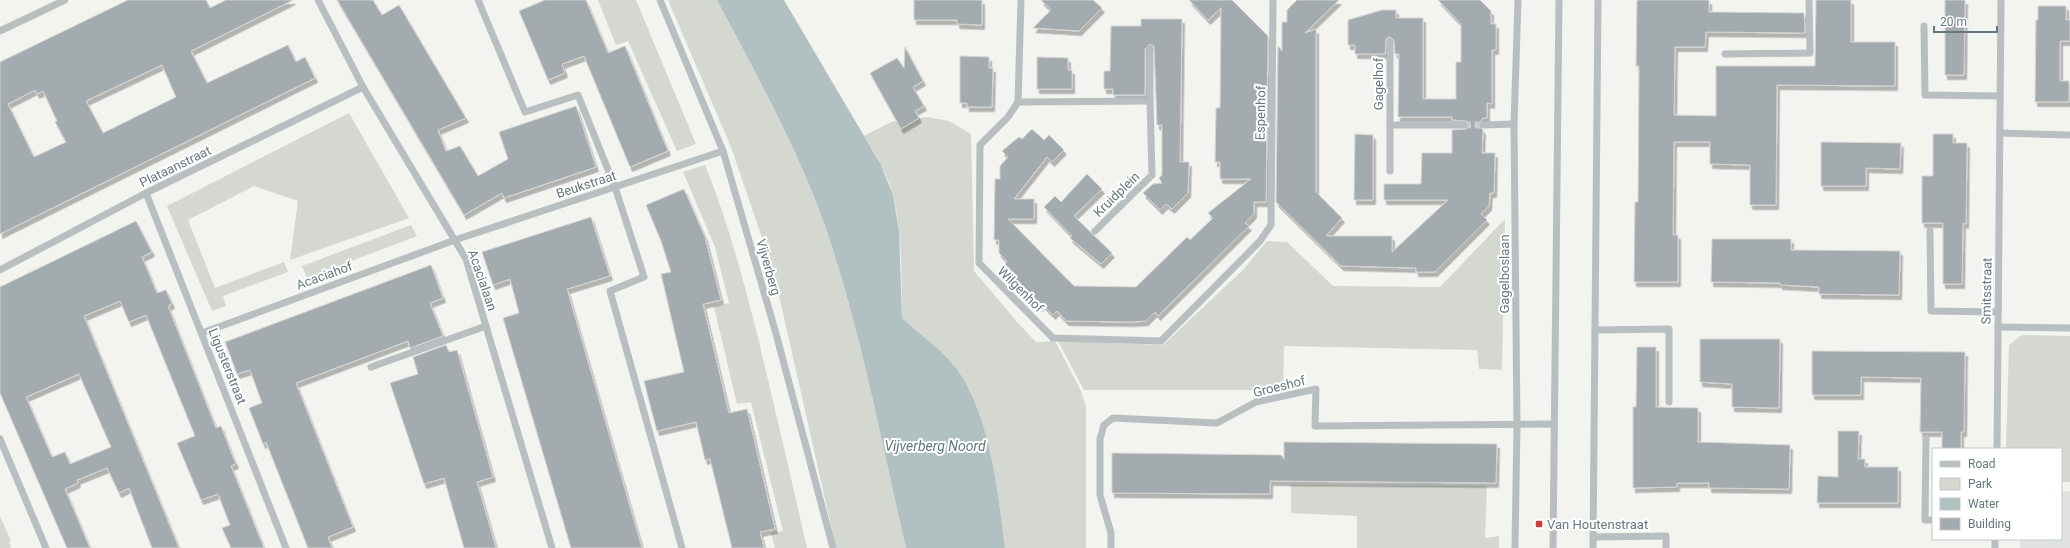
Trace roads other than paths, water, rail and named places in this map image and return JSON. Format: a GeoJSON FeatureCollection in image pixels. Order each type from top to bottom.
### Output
{"type":"FeatureCollection","features":[{"type":"Feature","properties":{"kind":"street"},"geometry":{"type":"LineString","coordinates":[[0,31],[65,0]]}},
{"type":"Feature","properties":{"kind":"street","name":"Acacialaan"},"geometry":{"type":"LineString","coordinates":[[318,0],[362,87],[466,259],[552,548]]}},
{"type":"Feature","properties":{"kind":"street"},"geometry":{"type":"LineString","coordinates":[[478,0],[525,112],[578,95],[615,187],[644,277],[610,291],[682,548]]}},
{"type":"Feature","properties":{"kind":"street","name":"Vijverberg"},"geometry":{"type":"LineString","coordinates":[[660,0],[723,151],[775,330],[833,548]]}},
{"type":"Feature","properties":{"kind":"street"},"geometry":{"type":"LineString","coordinates":[[1021,0],[1018,102],[1150,101]]}},
{"type":"Feature","properties":{"kind":"street","name":"Espenhof"},"geometry":{"type":"LineString","coordinates":[[1271,225],[1273,0]]}},
{"type":"Feature","properties":{"kind":"street","name":"Gagelboslaan"},"geometry":{"type":"LineString","coordinates":[[1515,548],[1517,425],[1514,124],[1518,0]]}},
{"type":"Feature","properties":{"kind":"street"},"geometry":{"type":"LineString","coordinates":[[1553,548],[1559,0]]}},
{"type":"Feature","properties":{"kind":"street"},"geometry":{"type":"LineString","coordinates":[[1593,548],[1598,0]]}},
{"type":"Feature","properties":{"kind":"street"},"geometry":{"type":"LineString","coordinates":[[1725,54],[1810,53],[1809,0]]}},
{"type":"Feature","properties":{"kind":"street","name":"Smitsstraat"},"geometry":{"type":"LineString","coordinates":[[1997,448],[2001,0]]}},
{"type":"Feature","properties":{"kind":"street"},"geometry":{"type":"LineString","coordinates":[[1924,26],[1925,95],[2000,96]]}},
{"type":"Feature","properties":{"kind":"street","name":"Gagelhof"},"geometry":{"type":"LineString","coordinates":[[1390,42],[1390,171]]}},
{"type":"Feature","properties":{"kind":"street","name":"Kruidplein"},"geometry":{"type":"LineString","coordinates":[[1095,231],[1152,175],[1150,49]]}},
{"type":"Feature","properties":{"kind":"street","name":"Plataanstraat"},"geometry":{"type":"LineString","coordinates":[[0,270],[146,193],[362,87]]}},
{"type":"Feature","properties":{"kind":"street","name":"Wilgenhof"},"geometry":{"type":"LineString","coordinates":[[1018,102],[1008,117],[980,145],[979,263],[1053,338],[1161,340],[1260,241],[1271,225]]}},
{"type":"Feature","properties":{"kind":"street"},"geometry":{"type":"LineString","coordinates":[[1483,125],[1514,124]]}},
{"type":"Feature","properties":{"kind":"street","name":"Gagelhof"},"geometry":{"type":"LineString","coordinates":[[1390,125],[1464,125]]}},
{"type":"Feature","properties":{"kind":"street"},"geometry":{"type":"LineString","coordinates":[[2000,134],[2070,135]]}},
{"type":"Feature","properties":{"kind":"street","name":"Beukstraat"},"geometry":{"type":"LineString","coordinates":[[455,240],[723,151]]}},
{"type":"Feature","properties":{"kind":"street","name":"Ligusterstraat"},"geometry":{"type":"LineString","coordinates":[[146,193],[286,548]]}},
{"type":"Feature","properties":{"kind":"street"},"geometry":{"type":"LineString","coordinates":[[1930,231],[1931,311],[1998,312]]}},
{"type":"Feature","properties":{"kind":"street","name":"Acaciahof"},"geometry":{"type":"LineString","coordinates":[[202,333],[455,240]]}},
{"type":"Feature","properties":{"kind":"street"},"geometry":{"type":"LineString","coordinates":[[371,367],[486,326]]}},
{"type":"Feature","properties":{"kind":"street"},"geometry":{"type":"LineString","coordinates":[[1998,327],[2070,328]]}},
{"type":"Feature","properties":{"kind":"street"},"geometry":{"type":"LineString","coordinates":[[1594,330],[1670,329],[1670,402]]}},
{"type":"Feature","properties":{"kind":"street","name":"Groeshof"},"geometry":{"type":"LineString","coordinates":[[1111,548],[1111,533],[1100,494],[1100,439],[1104,425],[1113,418],[1217,423],[1256,402],[1316,389],[1315,426],[1554,424]]}},
{"type":"Feature","properties":{"kind":"street"},"geometry":{"type":"LineString","coordinates":[[1926,438],[1925,520],[1932,520]]}},
{"type":"Feature","properties":{"kind":"street"},"geometry":{"type":"LineString","coordinates":[[0,439],[46,548]]}},
{"type":"Feature","properties":{"kind":"street"},"geometry":{"type":"LineString","coordinates":[[1593,537],[1666,536],[1666,548]]}},
{"type":"Feature","properties":{"kind":"water","name":"Vijverberg Noord"},"geometry":{"type":"Polygon","coordinates":[[[717,0],[784,0],[881,165],[893,195],[899,231],[902,318],[944,354],[964,380],[974,399],[987,440],[992,462],[1000,505],[1005,548],[906,548],[860,345],[838,265],[825,226],[789,139],[717,0]]]}},
{"type":"Feature","properties":{"kind":"tunnel"},"geometry":{"type":"LineString","coordinates":[[1464,125],[1483,125]]}},
{"type":"Feature","properties":{"kind":"place","name":"Van Houtenstraat"},"geometry":{"type":"Point","coordinates":[1539,524]}}]}
